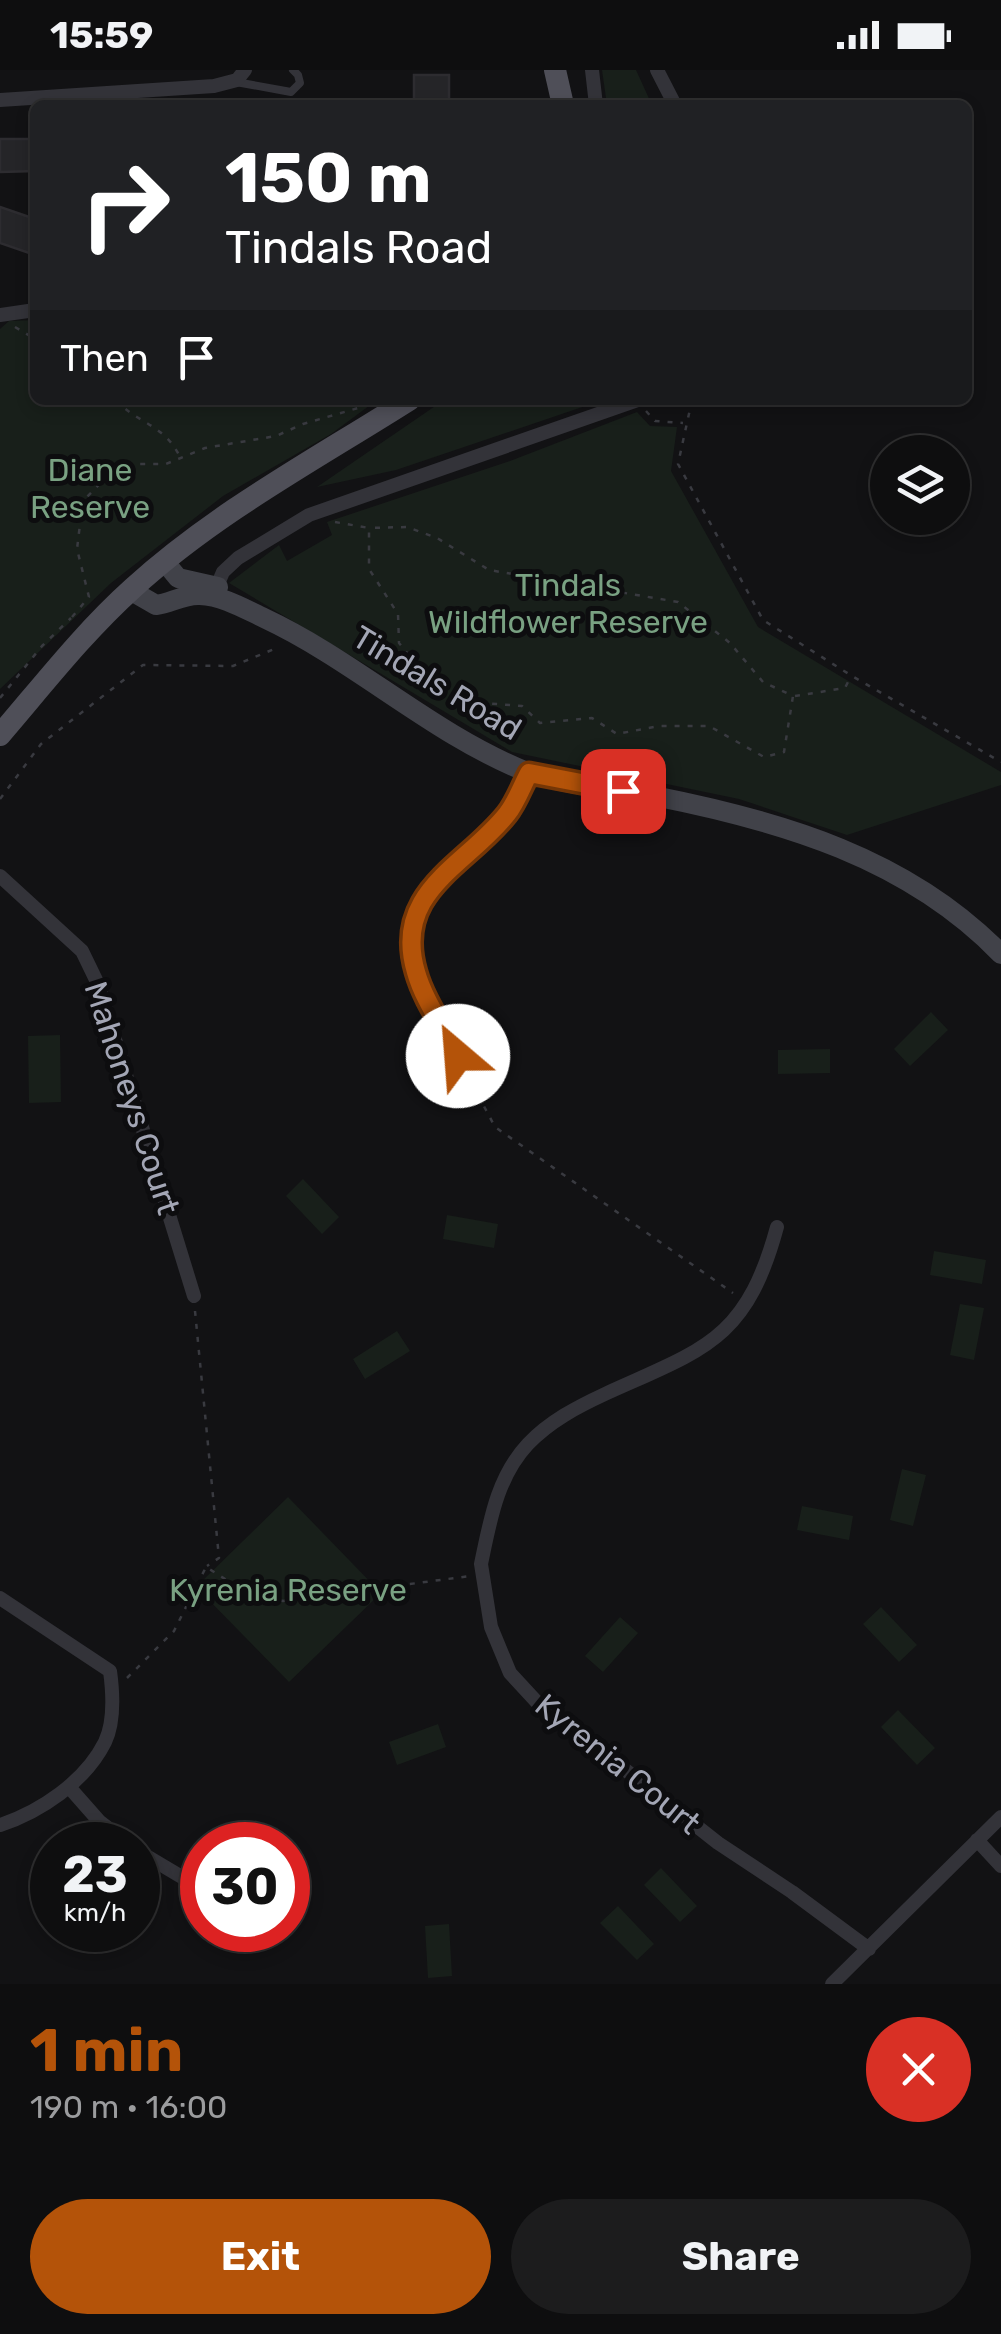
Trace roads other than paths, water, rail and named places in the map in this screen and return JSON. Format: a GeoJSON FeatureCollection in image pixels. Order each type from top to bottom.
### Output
{"type":"FeatureCollection","features":[{"type":"Feature","properties":{"kind":"main road"},"geometry":{"type":"LineString","coordinates":[[555,70],[562,100]]}},
{"type":"Feature","properties":{"kind":"main road"},"geometry":{"type":"LineString","coordinates":[[0,735],[130,590],[164,561],[249,501],[402,405]]}},
{"type":"Feature","properties":{"kind":"main road","name":"Tindals Road"},"geometry":{"type":"LineString","coordinates":[[164,561],[178,578],[215,591],[303,637],[421,714],[529,773],[686,803],[843,847],[910,880],[982,934],[1001,954]]}},
{"type":"Feature","properties":{"kind":"main road"},"geometry":{"type":"LineString","coordinates":[[130,590],[156,605],[215,591]]}},
{"type":"Feature","properties":{"kind":"street"},"geometry":{"type":"LineString","coordinates":[[0,100],[193,88],[232,82],[246,70]]}},
{"type":"Feature","properties":{"kind":"street"},"geometry":{"type":"LineString","coordinates":[[592,70],[595,100]]}},
{"type":"Feature","properties":{"kind":"street"},"geometry":{"type":"LineString","coordinates":[[658,70],[673,100]]}},
{"type":"Feature","properties":{"kind":"street"},"geometry":{"type":"LineString","coordinates":[[4,313],[30,310]]}},
{"type":"Feature","properties":{"kind":"street"},"geometry":{"type":"LineString","coordinates":[[215,591],[223,572],[246,552],[316,512],[623,405]]}},
{"type":"Feature","properties":{"kind":"street"},"geometry":{"type":"LineString","coordinates":[[472,1083],[416,974],[411,943],[416,913],[431,886],[508,814],[529,773]]}},
{"type":"Feature","properties":{"kind":"street","name":"Mahoneys Court"},"geometry":{"type":"LineString","coordinates":[[0,876],[82,951],[98,984],[194,1296]]}},
{"type":"Feature","properties":{"kind":"street","name":"Kyrenia Court"},"geometry":{"type":"LineString","coordinates":[[777,1228],[765,1270],[740,1315],[706,1348],[567,1412],[527,1445],[496,1494],[481,1575],[490,1627],[510,1673],[546,1712],[718,1844],[869,1949]]}},
{"type":"Feature","properties":{"kind":"street"},"geometry":{"type":"LineString","coordinates":[[0,1598],[110,1671],[112,1691],[105,1742],[70,1787],[26,1816],[0,1825]]}},
{"type":"Feature","properties":{"kind":"street"},"geometry":{"type":"LineString","coordinates":[[70,1787],[99,1822]]}},
{"type":"Feature","properties":{"kind":"street"},"geometry":{"type":"LineString","coordinates":[[832,1984],[1001,1818]]}},
{"type":"Feature","properties":{"kind":"street"},"geometry":{"type":"LineString","coordinates":[[977,1840],[1001,1866]]}},
{"type":"Feature","properties":{"kind":"lane"},"geometry":{"type":"LineString","coordinates":[[232,82],[292,92],[300,81],[293,70]]}},
{"type":"Feature","properties":{"kind":"park label","name":"Diane Reserve"},"geometry":{"type":"Point","coordinates":[90,488]}},
{"type":"Feature","properties":{"kind":"park label","name":"Tindals Wildflower Reserve"},"geometry":{"type":"Point","coordinates":[568,604]}},
{"type":"Feature","properties":{"kind":"park label","name":"Kyrenia Reserve"},"geometry":{"type":"Point","coordinates":[288,1590]}}]}
